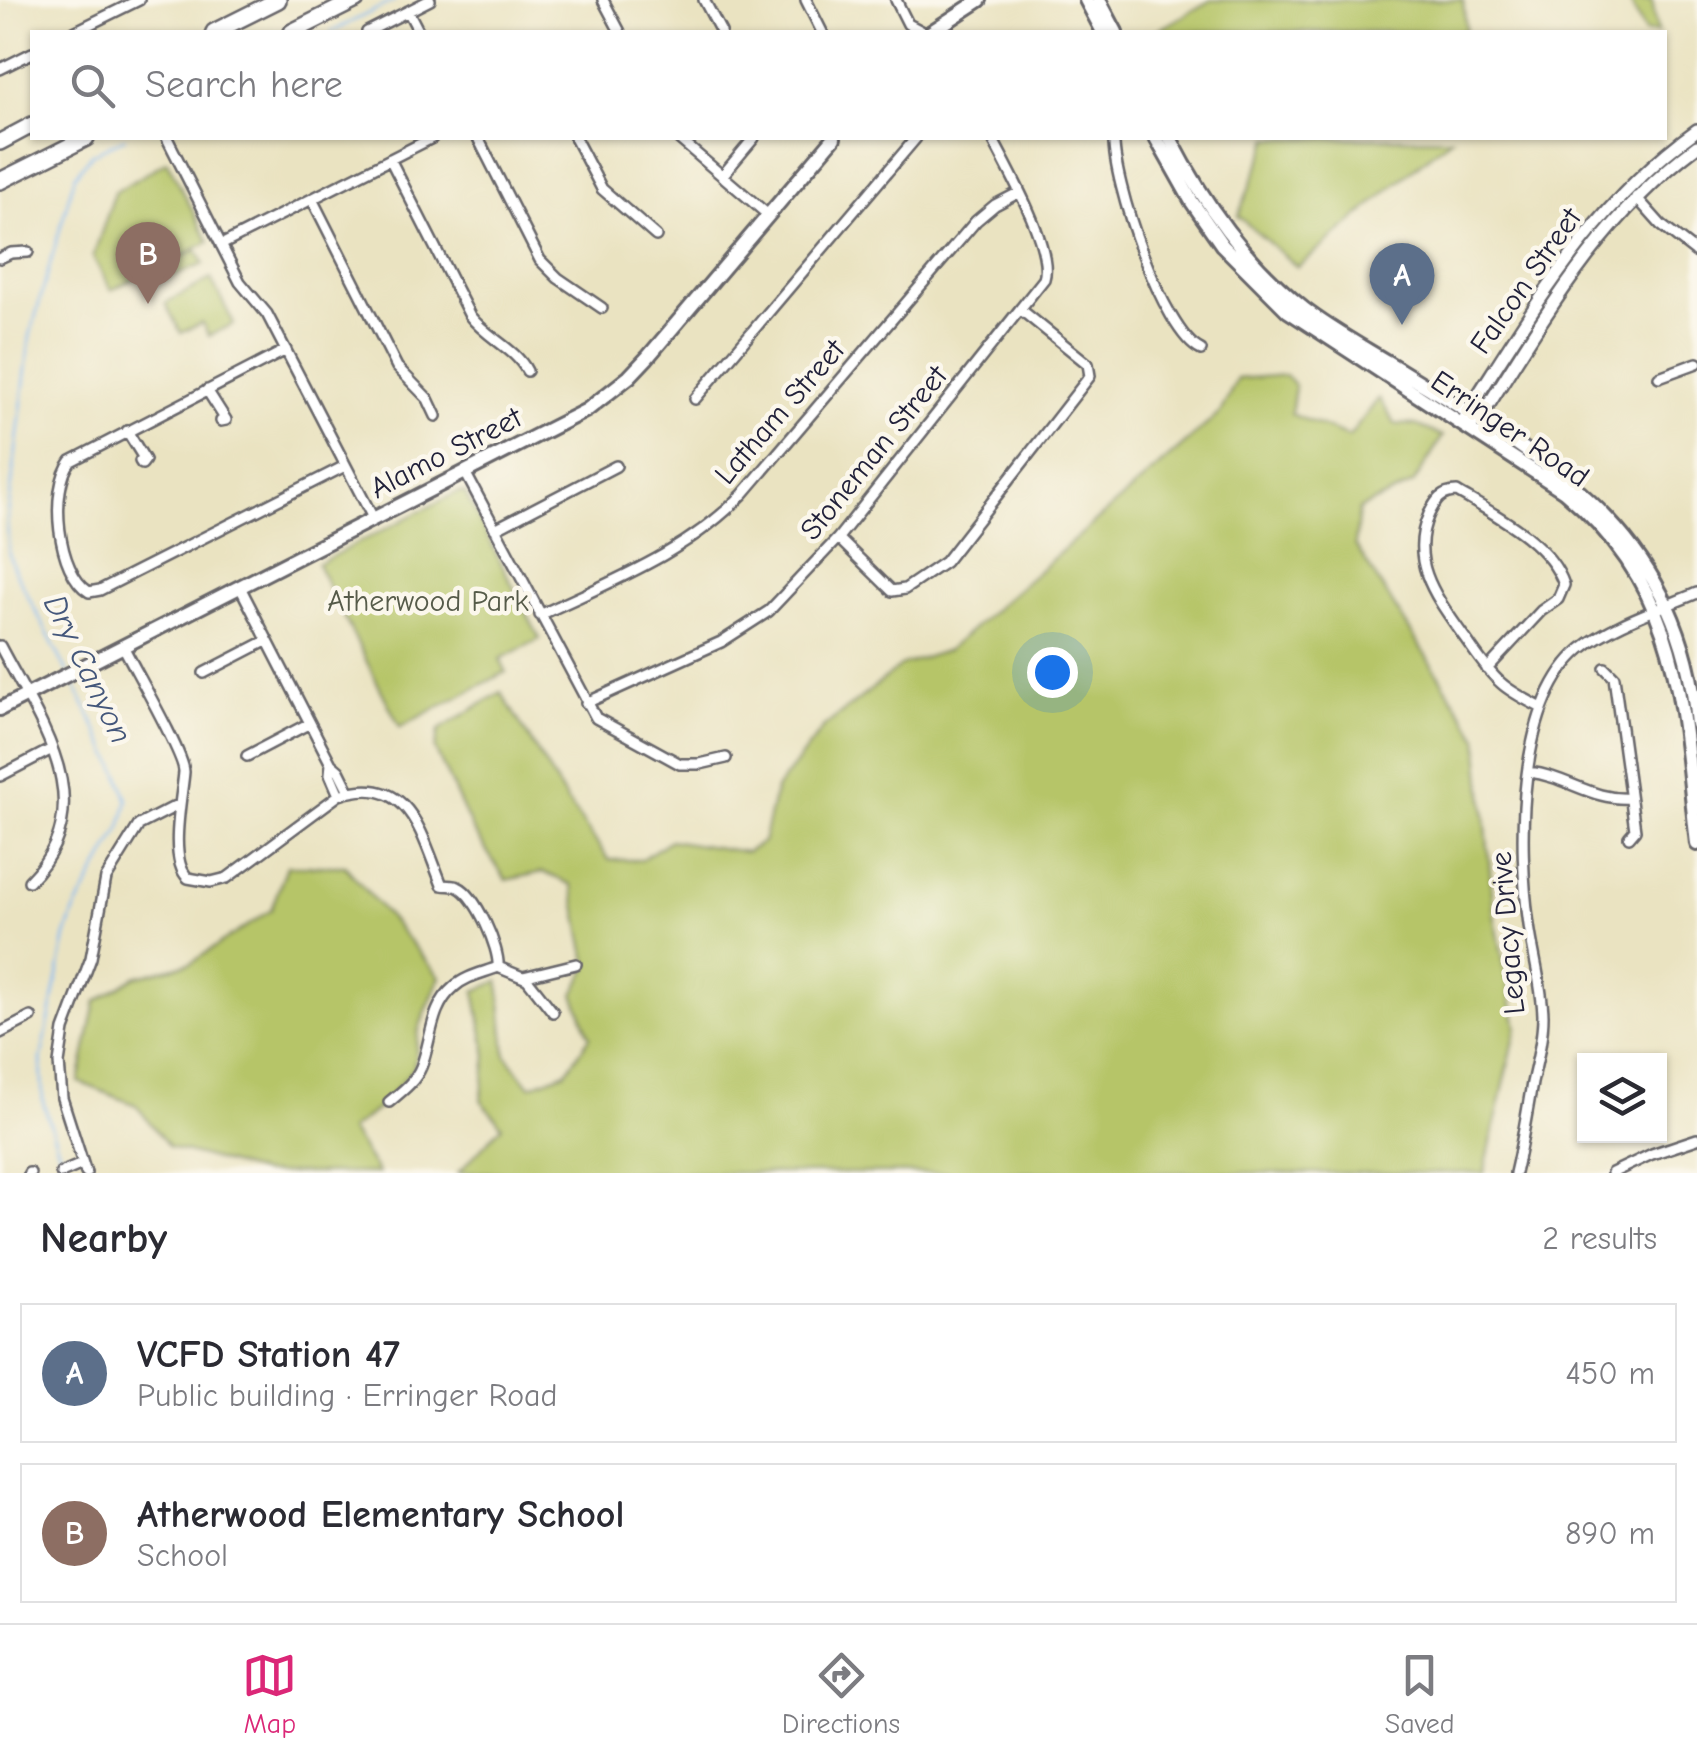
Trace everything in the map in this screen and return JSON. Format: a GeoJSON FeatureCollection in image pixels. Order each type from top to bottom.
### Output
{"type":"FeatureCollection","features":[{"type":"Feature","properties":{"kind":"highway"},"geometry":{"type":"LineString","coordinates":[[218,30],[278,0]]}},
{"type":"Feature","properties":{"kind":"highway"},"geometry":{"type":"LineString","coordinates":[[296,30],[356,0]]}},
{"type":"Feature","properties":{"kind":"highway"},"geometry":{"type":"LineString","coordinates":[[0,142],[30,126]]}},
{"type":"Feature","properties":{"kind":"highway"},"geometry":{"type":"LineString","coordinates":[[0,182],[82,140]]}},
{"type":"Feature","properties":{"kind":"main road"},"geometry":{"type":"LineString","coordinates":[[934,30],[980,0]]}},
{"type":"Feature","properties":{"kind":"main road"},"geometry":{"type":"LineString","coordinates":[[1086,0],[1102,30]]}},
{"type":"Feature","properties":{"kind":"main road"},"geometry":{"type":"LineString","coordinates":[[1099,0],[1115,30]]}},
{"type":"Feature","properties":{"kind":"main road","name":"Alamo Street"},"geometry":{"type":"LineString","coordinates":[[0,710],[586,410],[628,378],[832,140]]}},
{"type":"Feature","properties":{"kind":"main road","name":"Erringer Road"},"geometry":{"type":"LineString","coordinates":[[1157,140],[1206,224],[1258,285],[1320,334],[1470,419]]}},
{"type":"Feature","properties":{"kind":"main road","name":"Erringer Road"},"geometry":{"type":"LineString","coordinates":[[1171,140],[1220,224],[1269,278],[1322,322],[1470,419],[1581,506],[1624,555],[1661,609],[1688,668],[1697,724]]}},
{"type":"Feature","properties":{"kind":"main road","name":"Erringer Road"},"geometry":{"type":"LineString","coordinates":[[1661,609],[1682,699],[1697,844]]}},
{"type":"Feature","properties":{"kind":"street"},"geometry":{"type":"LineString","coordinates":[[78,30],[139,0]]}},
{"type":"Feature","properties":{"kind":"street"},"geometry":{"type":"LineString","coordinates":[[371,30],[430,0]]}},
{"type":"Feature","properties":{"kind":"street"},"geometry":{"type":"LineString","coordinates":[[604,0],[619,30]]}},
{"type":"Feature","properties":{"kind":"street"},"geometry":{"type":"LineString","coordinates":[[704,0],[720,30]]}},
{"type":"Feature","properties":{"kind":"street"},"geometry":{"type":"LineString","coordinates":[[806,0],[821,30]]}},
{"type":"Feature","properties":{"kind":"street"},"geometry":{"type":"LineString","coordinates":[[896,0],[908,24],[919,30]]}},
{"type":"Feature","properties":{"kind":"street"},"geometry":{"type":"LineString","coordinates":[[408,11],[418,30]]}},
{"type":"Feature","properties":{"kind":"street"},"geometry":{"type":"LineString","coordinates":[[0,69],[30,54]]}},
{"type":"Feature","properties":{"kind":"street","name":"Falcon Street"},"geometry":{"type":"LineString","coordinates":[[1470,419],[1632,192],[1697,130]]}},
{"type":"Feature","properties":{"kind":"street"},"geometry":{"type":"LineString","coordinates":[[167,140],[240,282],[267,314],[373,518]]}},
{"type":"Feature","properties":{"kind":"street"},"geometry":{"type":"LineString","coordinates":[[221,245],[428,140]]}},
{"type":"Feature","properties":{"kind":"street"},"geometry":{"type":"LineString","coordinates":[[479,140],[540,260],[558,278],[602,308]]}},
{"type":"Feature","properties":{"kind":"street"},"geometry":{"type":"LineString","coordinates":[[576,140],[602,189],[656,236]]}},
{"type":"Feature","properties":{"kind":"street"},"geometry":{"type":"LineString","coordinates":[[680,140],[767,214]]}},
{"type":"Feature","properties":{"kind":"street"},"geometry":{"type":"LineString","coordinates":[[722,176],[752,140]]}},
{"type":"Feature","properties":{"kind":"street"},"geometry":{"type":"LineString","coordinates":[[694,399],[914,140]]}},
{"type":"Feature","properties":{"kind":"street","name":"Stoneman Street"},"geometry":{"type":"LineString","coordinates":[[586,703],[754,624],[798,585],[1044,279],[1047,270],[1036,232],[993,140]]}},
{"type":"Feature","properties":{"kind":"street"},"geometry":{"type":"LineString","coordinates":[[1114,140],[1121,192],[1134,230],[1181,333],[1201,350]]}},
{"type":"Feature","properties":{"kind":"street","name":"Falcon Street"},"geometry":{"type":"LineString","coordinates":[[1632,192],[1697,146]]}},
{"type":"Feature","properties":{"kind":"street"},"geometry":{"type":"LineString","coordinates":[[390,159],[470,316],[486,334],[518,358],[527,372]]}},
{"type":"Feature","properties":{"kind":"street"},"geometry":{"type":"LineString","coordinates":[[1632,192],[1661,224],[1695,247]]}},
{"type":"Feature","properties":{"kind":"street","name":"Latham Street"},"geometry":{"type":"LineString","coordinates":[[540,615],[664,556],[714,522],[743,494],[976,220],[1018,193]]}},
{"type":"Feature","properties":{"kind":"street"},"geometry":{"type":"LineString","coordinates":[[312,199],[397,367],[428,399],[436,416]]}},
{"type":"Feature","properties":{"kind":"street"},"geometry":{"type":"LineString","coordinates":[[0,258],[28,252]]}},
{"type":"Feature","properties":{"kind":"street"},"geometry":{"type":"LineString","coordinates":[[838,538],[892,591],[905,589],[952,554],[1090,376],[1088,364],[1020,309]]}},
{"type":"Feature","properties":{"kind":"street"},"geometry":{"type":"LineString","coordinates":[[286,350],[76,457],[67,466],[60,535],[66,560],[84,589],[100,590],[345,466]]}},
{"type":"Feature","properties":{"kind":"street"},"geometry":{"type":"LineString","coordinates":[[1659,377],[1697,363]]}},
{"type":"Feature","properties":{"kind":"street"},"geometry":{"type":"LineString","coordinates":[[207,390],[226,420],[220,422]]}},
{"type":"Feature","properties":{"kind":"street"},"geometry":{"type":"LineString","coordinates":[[127,431],[146,460],[140,461]]}},
{"type":"Feature","properties":{"kind":"street"},"geometry":{"type":"LineString","coordinates":[[494,528],[616,466]]}},
{"type":"Feature","properties":{"kind":"street"},"geometry":{"type":"LineString","coordinates":[[465,472],[586,703],[602,724],[671,761],[690,765],[726,758]]}},
{"type":"Feature","properties":{"kind":"street"},"geometry":{"type":"LineString","coordinates":[[1487,669],[1541,611],[1558,599],[1564,586],[1554,567],[1517,530],[1451,492],[1437,499],[1423,530],[1422,560],[1430,588],[1487,669],[1510,690],[1540,707]]}},
{"type":"Feature","properties":{"kind":"street"},"geometry":{"type":"LineString","coordinates":[[240,587],[308,724],[339,771],[344,793]]}},
{"type":"Feature","properties":{"kind":"street","name":"Legacy Drive"},"geometry":{"type":"LineString","coordinates":[[1514,1173],[1543,1014],[1525,884],[1524,847],[1529,772],[1540,707],[1558,674],[1581,649],[1697,593]]}},
{"type":"Feature","properties":{"kind":"street"},"geometry":{"type":"LineString","coordinates":[[204,673],[266,641]]}},
{"type":"Feature","properties":{"kind":"street"},"geometry":{"type":"LineString","coordinates":[[0,646],[52,749],[64,784],[64,816],[43,866],[29,881]]}},
{"type":"Feature","properties":{"kind":"street"},"geometry":{"type":"LineString","coordinates":[[123,646],[185,768],[178,840],[180,869],[188,878],[211,882],[227,878],[344,793],[389,793],[403,803],[416,821],[442,885],[458,887],[466,894],[488,928],[497,948],[498,967]]}},
{"type":"Feature","properties":{"kind":"street"},"geometry":{"type":"LineString","coordinates":[[1605,668],[1614,677],[1635,830],[1629,837]]}},
{"type":"Feature","properties":{"kind":"street"},"geometry":{"type":"LineString","coordinates":[[246,756],[308,724]]}},
{"type":"Feature","properties":{"kind":"street"},"geometry":{"type":"LineString","coordinates":[[0,776],[52,749]]}},
{"type":"Feature","properties":{"kind":"street"},"geometry":{"type":"LineString","coordinates":[[1529,772],[1562,779],[1604,798],[1630,798]]}},
{"type":"Feature","properties":{"kind":"street"},"geometry":{"type":"LineString","coordinates":[[60,1173],[83,1168],[65,1113],[59,1063],[69,1013],[94,948],[102,890],[114,862],[139,824],[180,804]]}},
{"type":"Feature","properties":{"kind":"street"},"geometry":{"type":"LineString","coordinates":[[523,977],[576,964]]}},
{"type":"Feature","properties":{"kind":"street"},"geometry":{"type":"LineString","coordinates":[[389,1102],[407,1088],[420,1070],[432,1023],[451,989],[462,981],[498,967],[523,977],[541,993],[552,1012]]}},
{"type":"Feature","properties":{"kind":"street"},"geometry":{"type":"LineString","coordinates":[[0,1034],[31,1017]]}},
{"type":"Feature","properties":{"kind":"street"},"geometry":{"type":"LineString","coordinates":[[1617,1172],[1652,1154],[1697,1139]]}},
{"type":"Feature","properties":{"kind":"green space"},"geometry":{"type":"Polygon","coordinates":[[[1211,0],[1463,0],[1466,30],[1158,30],[1211,0]]]}},
{"type":"Feature","properties":{"kind":"green space"},"geometry":{"type":"Polygon","coordinates":[[[1629,0],[1652,0],[1658,30],[1644,30],[1629,0]]]}},
{"type":"Feature","properties":{"kind":"green space"},"geometry":{"type":"Polygon","coordinates":[[[1269,140],[1449,140],[1297,267],[1238,216],[1269,140]]]}},
{"type":"Feature","properties":{"kind":"green space"},"geometry":{"type":"Polygon","coordinates":[[[167,161],[209,242],[111,290],[93,257],[115,192],[167,161]]]}},
{"type":"Feature","properties":{"kind":"green space"},"geometry":{"type":"Polygon","coordinates":[[[197,250],[204,264],[157,283],[152,272],[197,250]]]}},
{"type":"Feature","properties":{"kind":"green space"},"geometry":{"type":"Polygon","coordinates":[[[211,279],[234,324],[209,336],[202,323],[181,333],[165,303],[211,279]]]}},
{"type":"Feature","properties":{"kind":"green space"},"geometry":{"type":"Polygon","coordinates":[[[1285,375],[1295,387],[1291,414],[1349,437],[1379,398],[1395,424],[1416,425],[1443,436],[1413,484],[1359,509],[1355,545],[1478,737],[1494,914],[1517,1027],[1484,1173],[458,1173],[502,1126],[481,1100],[487,1056],[475,991],[499,981],[506,1055],[530,1086],[566,1072],[590,1037],[574,994],[588,967],[572,885],[543,872],[506,880],[472,829],[435,749],[439,730],[501,692],[567,801],[609,860],[641,860],[670,840],[746,852],[763,842],[776,789],[824,727],[902,665],[948,650],[1220,413],[1237,379],[1285,375]]]}},
{"type":"Feature","properties":{"kind":"green space","name":"Atherwood Park"},"geometry":{"type":"Polygon","coordinates":[[[458,492],[465,493],[540,639],[500,659],[506,672],[400,727],[317,564],[458,492]]]}},
{"type":"Feature","properties":{"kind":"green space"},"geometry":{"type":"Polygon","coordinates":[[[287,866],[345,866],[440,977],[419,1028],[414,1068],[382,1105],[350,1130],[378,1173],[263,1173],[169,1147],[136,1105],[79,1082],[96,1002],[135,977],[191,963],[271,910],[287,866]]]}},
{"type":"Feature","properties":{"kind":"waterway","name":"Dry Canyon"},"geometry":{"type":"LineString","coordinates":[[335,30],[395,0]]}},
{"type":"Feature","properties":{"kind":"waterway","name":"Dry Canyon"},"geometry":{"type":"LineString","coordinates":[[67,671],[14,569],[7,523],[30,336],[75,175],[92,154],[121,140]]}},
{"type":"Feature","properties":{"kind":"waterway","name":"Dry Canyon"},"geometry":{"type":"LineString","coordinates":[[64,1167],[43,1102],[41,1060],[74,912],[121,827],[128,801],[119,774],[71,678]]}},
{"type":"Feature","properties":{"kind":"place","name":"Atherwood Elementary School"},"geometry":{"type":"Point","coordinates":[148,304]}},
{"type":"Feature","properties":{"kind":"place","name":"VCFD Station 47"},"geometry":{"type":"Point","coordinates":[1402,325]}}]}
